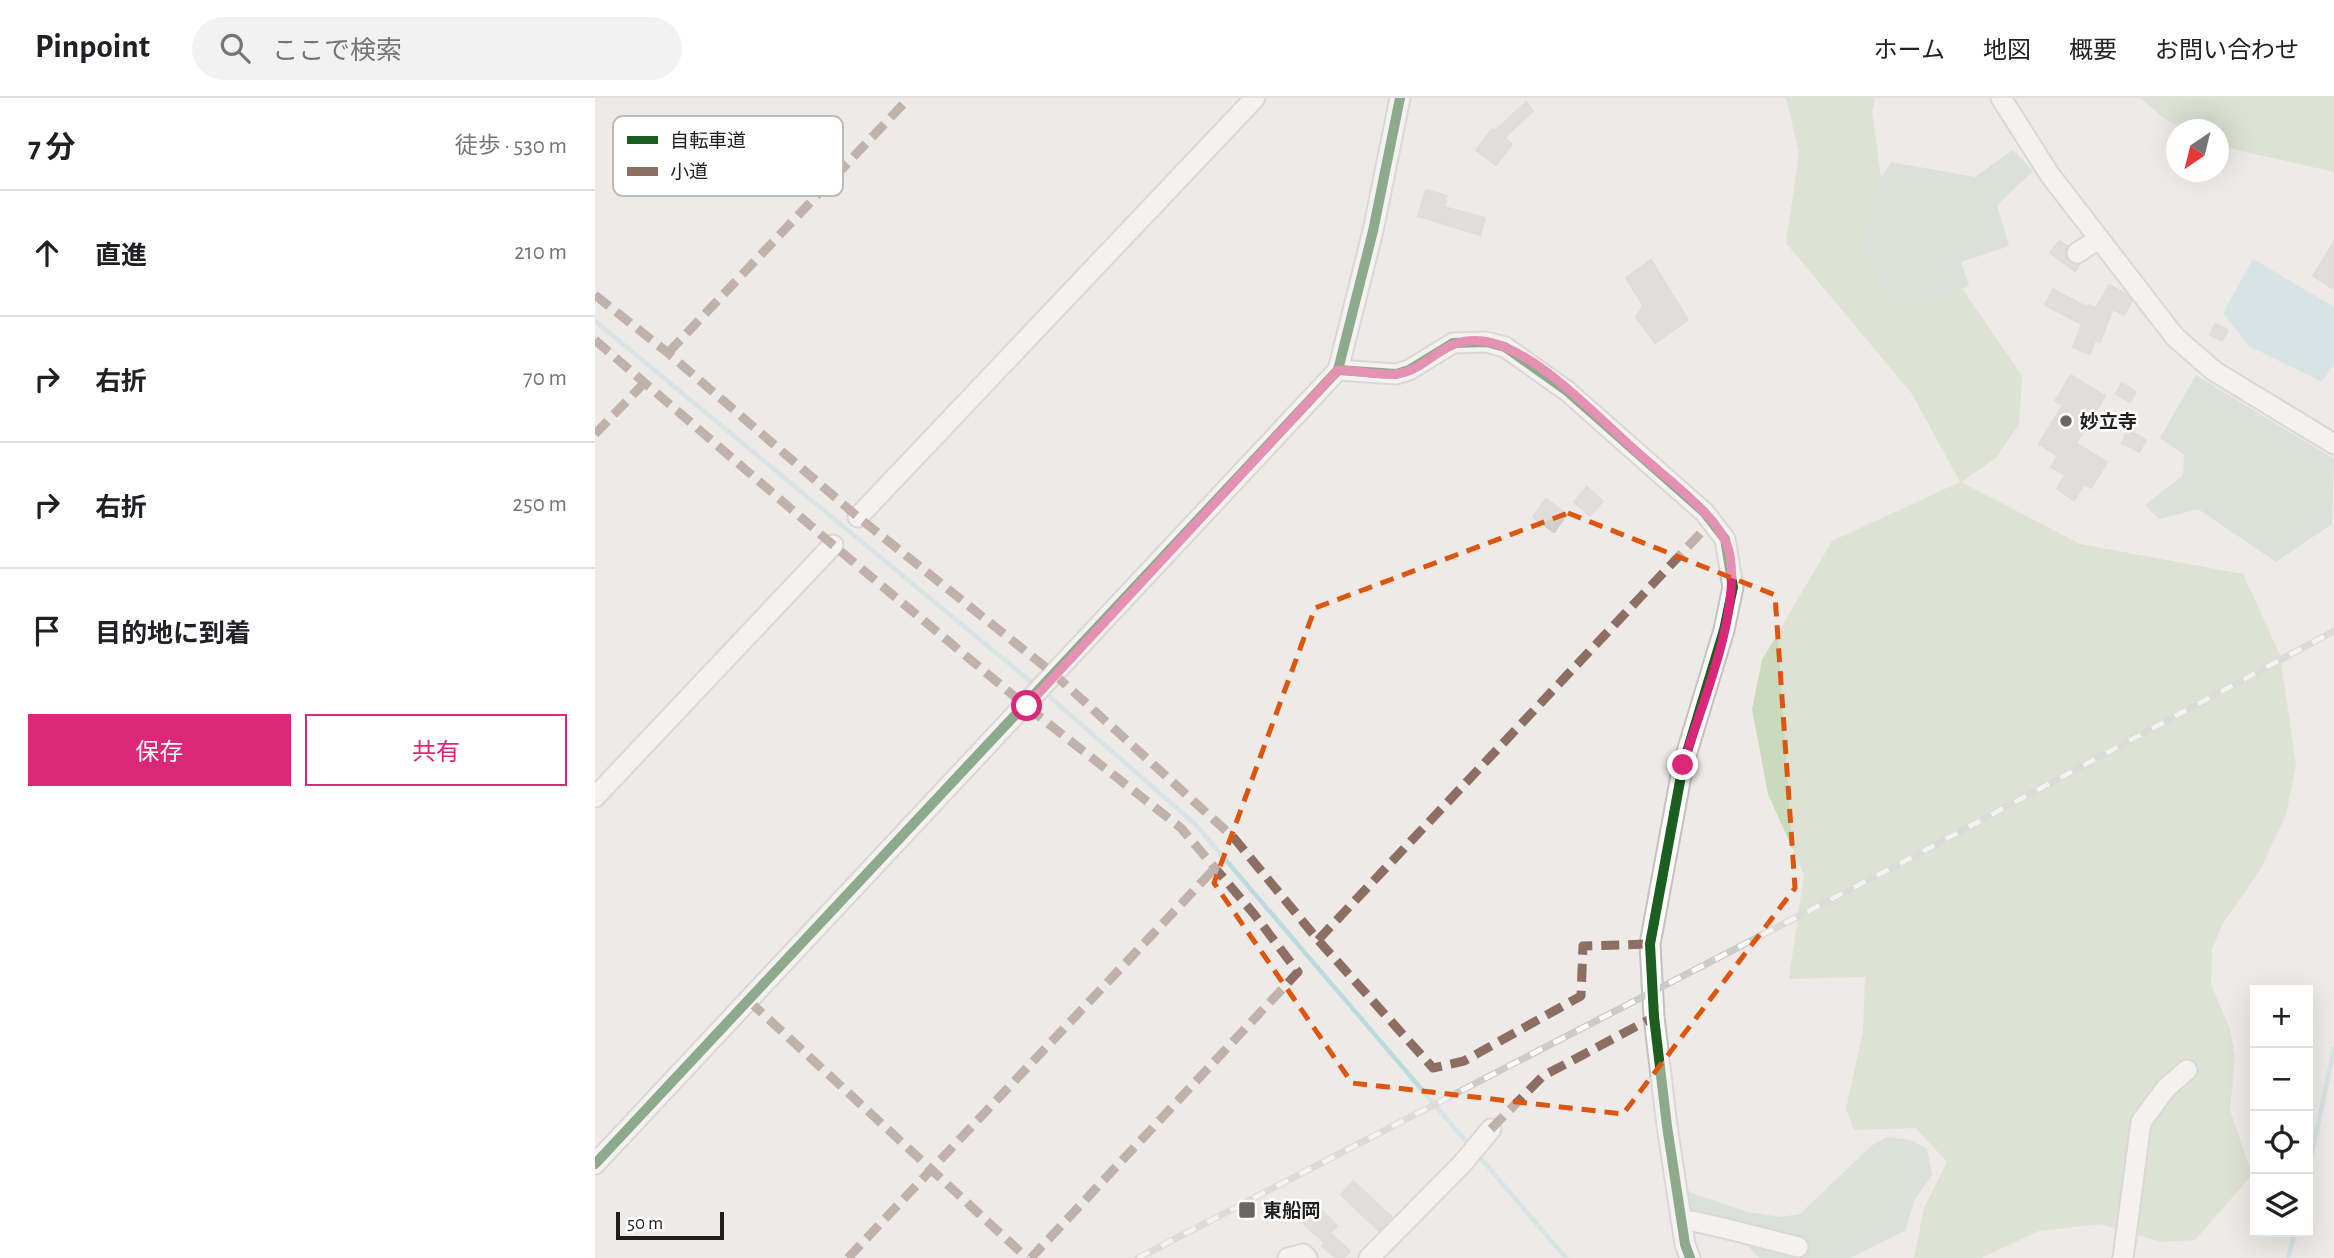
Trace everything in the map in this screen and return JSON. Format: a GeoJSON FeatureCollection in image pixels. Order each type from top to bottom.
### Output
{"type":"FeatureCollection","features":[{"type":"Feature","properties":{"kind":"street"},"geometry":{"type":"LineString","coordinates":[[858,517],[1255,98]]}},
{"type":"Feature","properties":{"kind":"street"},"geometry":{"type":"LineString","coordinates":[[595,1164],[1027,706],[1338,370],[1373,231],[1400,98]]}},
{"type":"Feature","properties":{"kind":"street"},"geometry":{"type":"LineString","coordinates":[[2001,98],[2050,175],[2097,240],[2175,337],[2214,371],[2334,444]]}},
{"type":"Feature","properties":{"kind":"street"},"geometry":{"type":"LineString","coordinates":[[2077,253],[2097,240]]}},
{"type":"Feature","properties":{"kind":"street"},"geometry":{"type":"LineString","coordinates":[[1338,370],[1396,374],[1409,370],[1453,343],[1486,341],[1505,347],[1567,391],[1705,512],[1725,539],[1733,587],[1724,630],[1683,765],[1650,944],[1654,1017],[1681,1219],[1691,1258]]}},
{"type":"Feature","properties":{"kind":"street"},"geometry":{"type":"LineString","coordinates":[[595,797],[833,545]]}},
{"type":"Feature","properties":{"kind":"street"},"geometry":{"type":"LineString","coordinates":[[2123,1258],[2141,1122],[2166,1088],[2187,1070]]}},
{"type":"Feature","properties":{"kind":"street"},"geometry":{"type":"LineString","coordinates":[[1370,1258],[1462,1164],[1491,1129]]}},
{"type":"Feature","properties":{"kind":"street"},"geometry":{"type":"LineString","coordinates":[[1681,1219],[1727,1226],[1756,1238],[1798,1247]]}},
{"type":"Feature","properties":{"kind":"street"},"geometry":{"type":"LineString","coordinates":[[1289,1258],[1303,1254],[1307,1258]]}},
{"type":"Feature","properties":{"kind":"path"},"geometry":{"type":"LineString","coordinates":[[1798,1247],[1834,1229],[1878,1179]]}},
{"type":"Feature","properties":{"kind":"highlighted area"},"geometry":{"type":"Polygon","coordinates":[[[1568,513],[1775,595],[1795,888],[1623,1114],[1352,1083],[1214,883],[1315,608],[1568,513]]]}},
{"type":"Feature","properties":{"kind":"green space"},"geometry":{"type":"Polygon","coordinates":[[[1786,98],[1875,98],[1872,111],[1884,200],[1942,259],[2022,376],[2019,424],[1996,458],[1961,482],[2080,544],[2243,574],[2280,655],[2296,765],[2286,815],[2260,870],[2222,925],[2212,949],[2211,985],[2230,1029],[2235,1057],[2230,1110],[2250,1169],[2250,1177],[2195,1240],[2162,1242],[2100,1224],[2039,1231],[1981,1258],[1914,1258],[1924,1208],[1947,1162],[1916,1128],[1854,1130],[1846,1109],[1863,1031],[1865,977],[1789,979],[1804,875],[1768,794],[1752,709],[1762,660],[1832,541],[1960,482],[1912,394],[1786,243],[1799,153],[1786,98]]]}},
{"type":"Feature","properties":{"kind":"green space"},"geometry":{"type":"Polygon","coordinates":[[[2141,98],[2334,98],[2334,172],[2229,148],[2229,119],[2166,119],[2141,98]]]}},
{"type":"Feature","properties":{"kind":"green space"},"geometry":{"type":"Polygon","coordinates":[[[2013,150],[2033,171],[1997,205],[2009,246],[1961,262],[1969,286],[1894,313],[1863,249],[1875,187],[1891,162],[1975,177],[2013,150]]]}},
{"type":"Feature","properties":{"kind":"green space"},"geometry":{"type":"Polygon","coordinates":[[[2196,375],[2334,459],[2332,524],[2276,562],[2198,509],[2159,519],[2145,505],[2183,475],[2184,455],[2160,438],[2196,375]]]}},
{"type":"Feature","properties":{"kind":"green space"},"geometry":{"type":"Polygon","coordinates":[[[1887,1137],[1911,1140],[1927,1149],[1932,1175],[1915,1199],[1905,1231],[1850,1258],[1759,1258],[1737,1234],[1699,1233],[1686,1236],[1686,1191],[1748,1212],[1780,1217],[1800,1214],[1871,1146],[1887,1137]]]}},
{"type":"Feature","properties":{"kind":"water"},"geometry":{"type":"Polygon","coordinates":[[[2253,259],[2334,307],[2334,362],[2322,382],[2249,346],[2223,313],[2253,259]]]}},
{"type":"Feature","properties":{"kind":"building"},"geometry":{"type":"Polygon","coordinates":[[[1526,102],[1533,111],[1504,138],[1512,144],[1496,165],[1476,150],[1492,129],[1495,131],[1526,102]]]}},
{"type":"Feature","properties":{"kind":"building"},"geometry":{"type":"Polygon","coordinates":[[[1426,190],[1447,196],[1444,207],[1485,218],[1480,235],[1418,216],[1426,190]]]}},
{"type":"Feature","properties":{"kind":"building"},"geometry":{"type":"Polygon","coordinates":[[[2059,241],[2067,246],[2067,260],[2080,264],[2075,271],[2050,253],[2059,241]]]}},
{"type":"Feature","properties":{"kind":"building"},"geometry":{"type":"Polygon","coordinates":[[[2334,242],[2334,289],[2313,276],[2334,242]]]}},
{"type":"Feature","properties":{"kind":"building"},"geometry":{"type":"Polygon","coordinates":[[[1651,260],[1688,320],[1655,343],[1636,317],[1643,305],[1626,278],[1651,260]]]}},
{"type":"Feature","properties":{"kind":"building"},"geometry":{"type":"Polygon","coordinates":[[[2109,285],[2126,294],[2132,301],[2124,315],[2113,309],[2100,342],[2095,340],[2090,354],[2073,347],[2082,324],[2045,305],[2053,289],[2088,308],[2089,305],[2096,308],[2109,285]]]}},
{"type":"Feature","properties":{"kind":"building"},"geometry":{"type":"Polygon","coordinates":[[[2215,324],[2228,330],[2222,341],[2210,335],[2215,324]]]}},
{"type":"Feature","properties":{"kind":"building"},"geometry":{"type":"Polygon","coordinates":[[[2071,375],[2105,396],[2076,443],[2107,462],[2091,488],[2084,484],[2074,500],[2057,489],[2065,475],[2051,467],[2058,456],[2039,444],[2063,405],[2055,401],[2071,375]]]}},
{"type":"Feature","properties":{"kind":"building"},"geometry":{"type":"Polygon","coordinates":[[[2122,383],[2136,392],[2130,402],[2116,394],[2122,383]]]}},
{"type":"Feature","properties":{"kind":"building"},"geometry":{"type":"Polygon","coordinates":[[[2128,430],[2146,440],[2139,452],[2122,443],[2128,430]]]}},
{"type":"Feature","properties":{"kind":"building"},"geometry":{"type":"Polygon","coordinates":[[[1587,487],[1603,501],[1590,516],[1574,502],[1587,487]]]}},
{"type":"Feature","properties":{"kind":"building"},"geometry":{"type":"Polygon","coordinates":[[[1546,499],[1567,514],[1554,532],[1533,517],[1546,499]]]}},
{"type":"Feature","properties":{"kind":"building"},"geometry":{"type":"Polygon","coordinates":[[[1353,1181],[1392,1217],[1379,1231],[1341,1195],[1353,1181]]]}},
{"type":"Feature","properties":{"kind":"building"},"geometry":{"type":"Polygon","coordinates":[[[1316,1205],[1337,1226],[1330,1233],[1350,1251],[1344,1258],[1336,1258],[1322,1246],[1325,1243],[1303,1223],[1316,1205]]]}},
{"type":"Feature","properties":{"kind":"waterway"},"geometry":{"type":"LineString","coordinates":[[595,321],[1036,686]]}},
{"type":"Feature","properties":{"kind":"waterway"},"geometry":{"type":"LineString","coordinates":[[1043,691],[1195,824],[1470,1146]]}},
{"type":"Feature","properties":{"kind":"waterway"},"geometry":{"type":"LineString","coordinates":[[2313,1148],[2334,1049]]}},
{"type":"Feature","properties":{"kind":"waterway"},"geometry":{"type":"LineString","coordinates":[[1478,1155],[1566,1258]]}},
{"type":"Feature","properties":{"kind":"waterway"},"geometry":{"type":"LineString","coordinates":[[2288,1258],[2294,1237]]}},
{"type":"Feature","properties":{"kind":"railway"},"geometry":{"type":"LineString","coordinates":[[1138,1258],[1905,861],[2334,631]]}},
{"type":"Feature","properties":{"kind":"marked path"},"geometry":{"type":"LineString","coordinates":[[843,168],[909,98]]}},
{"type":"Feature","properties":{"kind":"marked path"},"geometry":{"type":"LineString","coordinates":[[668,353],[816,196]]}},
{"type":"Feature","properties":{"kind":"marked path"},"geometry":{"type":"LineString","coordinates":[[595,295],[668,353],[858,517],[1054,674],[1234,838],[1318,940],[1433,1068],[1464,1061],[1581,996],[1583,946],[1650,944]]}},
{"type":"Feature","properties":{"kind":"marked path"},"geometry":{"type":"LineString","coordinates":[[595,340],[833,545],[1026,706],[1181,828],[1254,914],[1298,972],[1031,1258]]}},
{"type":"Feature","properties":{"kind":"marked path"},"geometry":{"type":"LineString","coordinates":[[595,434],[645,382]]}},
{"type":"Feature","properties":{"kind":"marked path"},"geometry":{"type":"LineString","coordinates":[[1318,940],[1712,521]]}},
{"type":"Feature","properties":{"kind":"marked path"},"geometry":{"type":"LineString","coordinates":[[848,1258],[1215,868]]}},
{"type":"Feature","properties":{"kind":"marked path"},"geometry":{"type":"LineString","coordinates":[[749,1001],[1027,1258]]}},
{"type":"Feature","properties":{"kind":"marked path"},"geometry":{"type":"LineString","coordinates":[[1491,1129],[1543,1076],[1654,1017]]}},
{"type":"Feature","properties":{"kind":"cycle path"},"geometry":{"type":"LineString","coordinates":[[595,1164],[1338,370],[1373,231],[1400,98]]}},
{"type":"Feature","properties":{"kind":"cycle path"},"geometry":{"type":"LineString","coordinates":[[1338,370],[1396,374],[1409,370],[1453,343],[1486,342],[1505,347],[1567,391],[1704,512],[1725,539],[1733,587],[1724,630],[1683,765],[1650,944],[1654,1017],[1667,1126],[1685,1244],[1690,1258]]}},
{"type":"Feature","properties":{"kind":"place","name":"妙立寺"},"geometry":{"type":"Point","coordinates":[2066,421]}},
{"type":"Feature","properties":{"kind":"place","name":"東船岡"},"geometry":{"type":"Point","coordinates":[1247,1210]}},
{"type":"Feature","properties":{"kind":"route"},"geometry":{"type":"LineString","coordinates":[[1027,706],[1338,370],[1396,374],[1409,370],[1453,343],[1486,341],[1505,347],[1531,362],[1567,391],[1705,512],[1725,539],[1730,554],[1733,587],[1724,630],[1683,765]]}}]}
